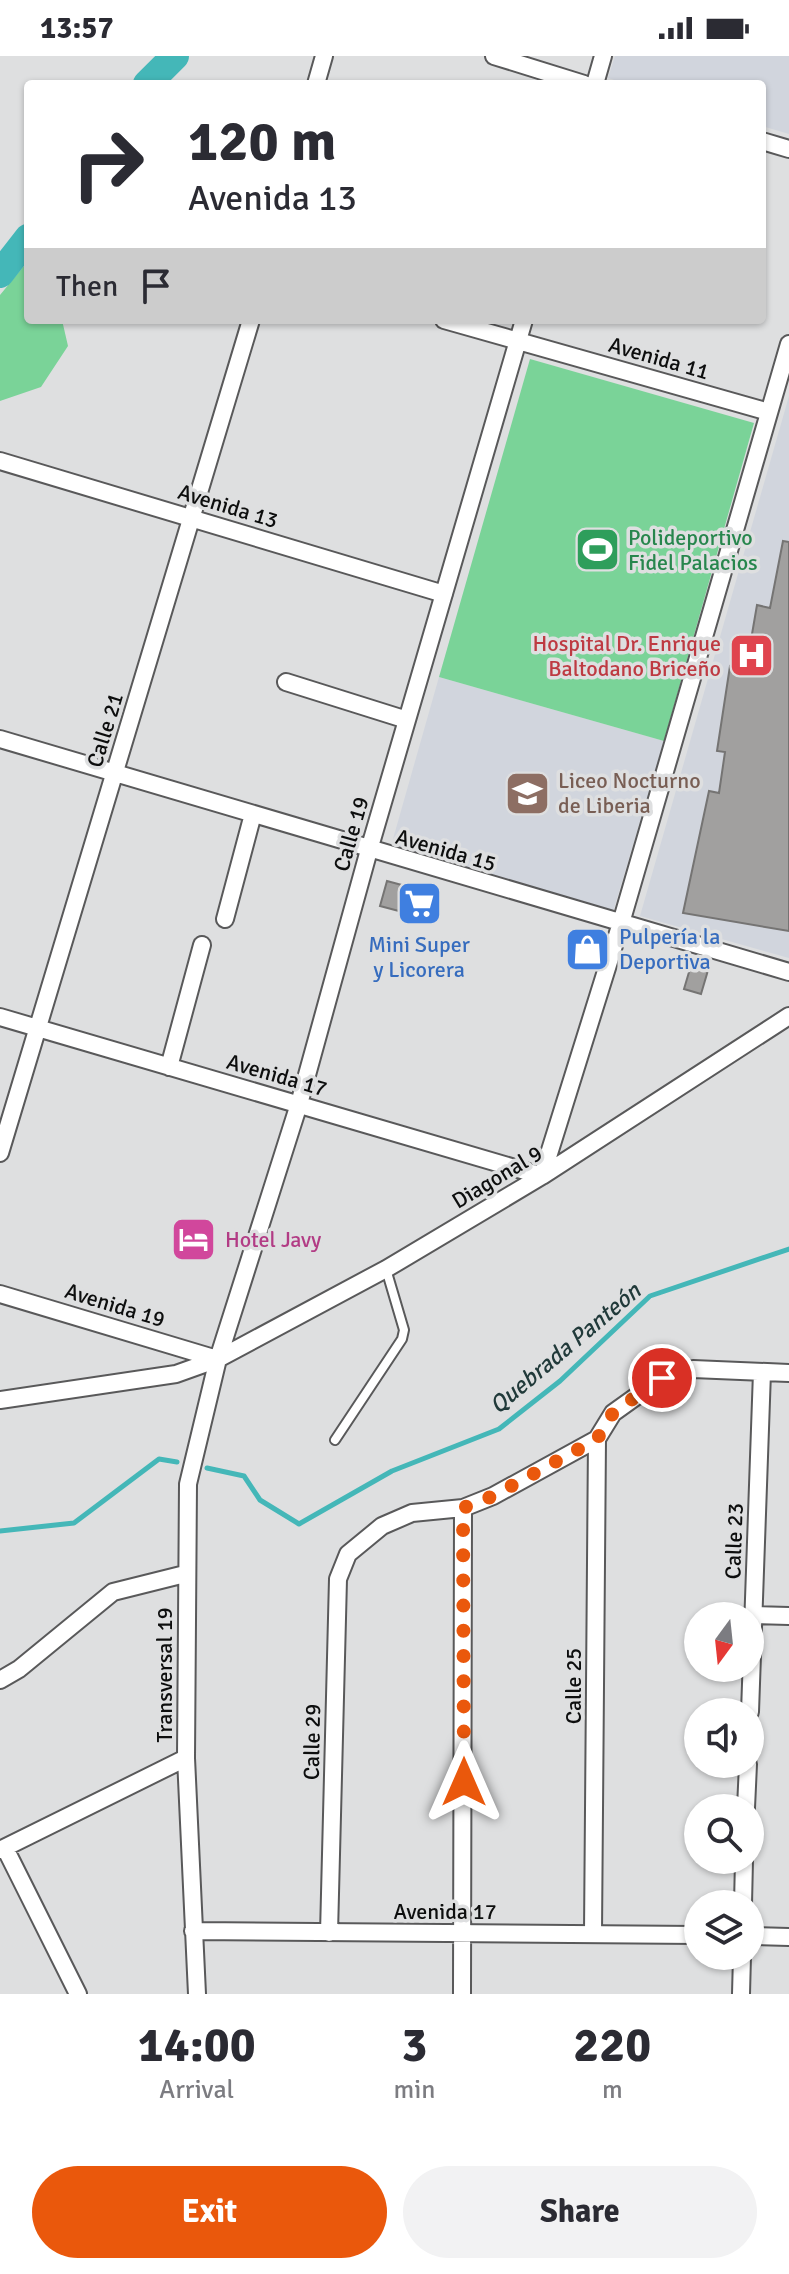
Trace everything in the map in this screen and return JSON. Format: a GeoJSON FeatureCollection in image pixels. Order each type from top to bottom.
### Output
{"type":"FeatureCollection","features":[{"type":"Feature","properties":{"kind":"street"},"geometry":{"type":"LineString","coordinates":[[317,80],[324,56]]}},
{"type":"Feature","properties":{"kind":"street"},"geometry":{"type":"LineString","coordinates":[[494,56],[571,80]]}},
{"type":"Feature","properties":{"kind":"street"},"geometry":{"type":"LineString","coordinates":[[596,80],[603,56]]}},
{"type":"Feature","properties":{"kind":"street"},"geometry":{"type":"LineString","coordinates":[[766,142],[789,149]]}},
{"type":"Feature","properties":{"kind":"street","name":"Calle 21"},"geometry":{"type":"LineString","coordinates":[[0,1153],[250,324]]}},
{"type":"Feature","properties":{"kind":"street","name":"Avenida 11"},"geometry":{"type":"LineString","coordinates":[[457,324],[769,412]]}},
{"type":"Feature","properties":{"kind":"street","name":"Calle 19"},"geometry":{"type":"LineString","coordinates":[[218,1359],[299,1104],[369,850],[523,324]]}},
{"type":"Feature","properties":{"kind":"street"},"geometry":{"type":"LineString","coordinates":[[542,1176],[621,923],[789,344]]}},
{"type":"Feature","properties":{"kind":"street","name":"Avenida 13"},"geometry":{"type":"LineString","coordinates":[[0,461],[444,594]]}},
{"type":"Feature","properties":{"kind":"street"},"geometry":{"type":"LineString","coordinates":[[286,682],[407,720]]}},
{"type":"Feature","properties":{"kind":"street","name":"Avenida 15"},"geometry":{"type":"LineString","coordinates":[[0,739],[789,972]]}},
{"type":"Feature","properties":{"kind":"street"},"geometry":{"type":"LineString","coordinates":[[225,919],[253,814]]}},
{"type":"Feature","properties":{"kind":"street"},"geometry":{"type":"LineString","coordinates":[[169,1067],[202,945]]}},
{"type":"Feature","properties":{"kind":"street","name":"Diagonal 9"},"geometry":{"type":"LineString","coordinates":[[0,1400],[176,1374],[218,1359],[386,1269],[542,1176],[789,1016]]}},
{"type":"Feature","properties":{"kind":"street","name":"Avenida 17"},"geometry":{"type":"LineString","coordinates":[[0,1017],[542,1176]]}},
{"type":"Feature","properties":{"kind":"street","name":"Avenida 19"},"geometry":{"type":"LineString","coordinates":[[0,1294],[218,1359]]}},
{"type":"Feature","properties":{"kind":"street","name":"Transversal 19"},"geometry":{"type":"LineString","coordinates":[[197,1994],[186,1758],[186,1495],[218,1359]]}},
{"type":"Feature","properties":{"kind":"street"},"geometry":{"type":"LineString","coordinates":[[462,1994],[463,1508],[493,1496],[597,1439],[613,1413],[662,1378],[693,1369],[789,1373]]}},
{"type":"Feature","properties":{"kind":"street","name":"Calle 23"},"geometry":{"type":"LineString","coordinates":[[753,1602],[762,1372]]}},
{"type":"Feature","properties":{"kind":"street","name":"Calle 25"},"geometry":{"type":"LineString","coordinates":[[593,1933],[597,1439]]}},
{"type":"Feature","properties":{"kind":"street","name":"Calle 29"},"geometry":{"type":"LineString","coordinates":[[329,1933],[338,1579],[348,1554],[382,1526],[412,1513],[463,1508]]}},
{"type":"Feature","properties":{"kind":"street"},"geometry":{"type":"LineString","coordinates":[[0,1680],[19,1669],[113,1592],[185,1574]]}},
{"type":"Feature","properties":{"kind":"street"},"geometry":{"type":"LineString","coordinates":[[764,1615],[789,1616]]}},
{"type":"Feature","properties":{"kind":"street"},"geometry":{"type":"LineString","coordinates":[[78,1994],[3,1849],[186,1758]]}},
{"type":"Feature","properties":{"kind":"street","name":"Avenida 17"},"geometry":{"type":"LineString","coordinates":[[193,1931],[684,1935]]}},
{"type":"Feature","properties":{"kind":"street"},"geometry":{"type":"LineString","coordinates":[[764,1936],[789,1937]]}},
{"type":"Feature","properties":{"kind":"street"},"geometry":{"type":"LineString","coordinates":[[741,1994],[742,1970]]}},
{"type":"Feature","properties":{"kind":"lane"},"geometry":{"type":"LineString","coordinates":[[335,1440],[402,1339],[404,1330],[386,1269]]}},
{"type":"Feature","properties":{"kind":"shaded area"},"geometry":{"type":"Polygon","coordinates":[[[615,56],[789,56],[789,134],[766,127],[766,80],[608,78],[615,56]]]}},
{"type":"Feature","properties":{"kind":"shaded area","name":"Hospital Dr. Enrique Baltodano Briceño"},"geometry":{"type":"Polygon","coordinates":[[[789,396],[789,958],[640,916],[789,396]]]}},
{"type":"Feature","properties":{"kind":"shaded area","name":"Liceo Nocturno de Liberia"},"geometry":{"type":"Polygon","coordinates":[[[439,677],[664,741],[613,912],[391,846],[439,677]]]}},
{"type":"Feature","properties":{"kind":"green space"},"geometry":{"type":"Polygon","coordinates":[[[24,266],[24,324],[63,324],[68,346],[41,387],[0,401],[0,295],[24,266]]]}},
{"type":"Feature","properties":{"kind":"green space","name":"Polideportivo Fidel Palacios"},"geometry":{"type":"Polygon","coordinates":[[[530,359],[754,423],[664,741],[439,677],[530,359]]]}},
{"type":"Feature","properties":{"kind":"building"},"geometry":{"type":"Polygon","coordinates":[[[783,541],[789,542],[789,931],[683,913],[709,791],[719,793],[725,752],[717,751],[730,666],[746,669],[757,605],[770,608],[783,541]]]}},
{"type":"Feature","properties":{"kind":"building"},"geometry":{"type":"Polygon","coordinates":[[[387,881],[435,894],[429,919],[380,906],[387,881]]]}},
{"type":"Feature","properties":{"kind":"building","name":"Pulpería la Deportiva"},"geometry":{"type":"Polygon","coordinates":[[[584,932],[601,936],[592,967],[576,962],[584,932]]]}},
{"type":"Feature","properties":{"kind":"building"},"geometry":{"type":"Polygon","coordinates":[[[692,962],[709,967],[701,994],[684,989],[692,962]]]}},
{"type":"Feature","properties":{"kind":"waterway"},"geometry":{"type":"LineString","coordinates":[[151,80],[175,56]]}},
{"type":"Feature","properties":{"kind":"waterway"},"geometry":{"type":"LineString","coordinates":[[0,274],[24,243]]}},
{"type":"Feature","properties":{"kind":"waterway","name":"Quebrada Panteón"},"geometry":{"type":"LineString","coordinates":[[207,1468],[244,1476],[260,1500],[299,1524],[392,1471],[499,1429],[560,1381],[650,1296],[789,1249]]}},
{"type":"Feature","properties":{"kind":"waterway","name":"Quebrada Panteón"},"geometry":{"type":"LineString","coordinates":[[0,1531],[74,1523],[159,1459],[177,1462]]}},
{"type":"Feature","properties":{"kind":"place","name":"Polideportivo Fidel Palacios"},"geometry":{"type":"Point","coordinates":[597,550]}},
{"type":"Feature","properties":{"kind":"place","name":"Hospital Dr. Enrique Baltodano Briceño"},"geometry":{"type":"Point","coordinates":[752,656]}},
{"type":"Feature","properties":{"kind":"place","name":"Liceo Nocturno de Liberia"},"geometry":{"type":"Point","coordinates":[527,793]}},
{"type":"Feature","properties":{"kind":"place","name":"Mini Super y Licorera"},"geometry":{"type":"Point","coordinates":[419,903]}},
{"type":"Feature","properties":{"kind":"place","name":"Pulpería la Deportiva"},"geometry":{"type":"Point","coordinates":[588,949]}},
{"type":"Feature","properties":{"kind":"place","name":"Hotel Javy"},"geometry":{"type":"Point","coordinates":[194,1239]}},
{"type":"Feature","properties":{"kind":"route"},"geometry":{"type":"LineString","coordinates":[[464,1782],[463,1508],[493,1496],[597,1439],[613,1413],[662,1378]]}}]}
